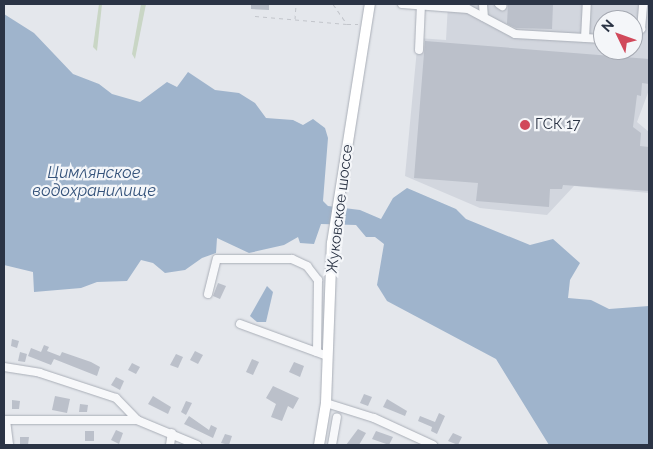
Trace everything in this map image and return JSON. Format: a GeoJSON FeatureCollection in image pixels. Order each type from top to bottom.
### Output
{"type":"FeatureCollection","features":[{"type":"Feature","properties":{"kind":"main road","name":"Жуковское шоссе"},"geometry":{"type":"LineString","coordinates":[[319,445],[326,403],[332,243],[370,7]]}},
{"type":"Feature","properties":{"kind":"street"},"geometry":{"type":"LineString","coordinates":[[402,4],[468,9],[515,34],[593,38]]}},
{"type":"Feature","properties":{"kind":"street"},"geometry":{"type":"LineString","coordinates":[[483,4],[484,17]]}},
{"type":"Feature","properties":{"kind":"street"},"geometry":{"type":"LineString","coordinates":[[584,38],[586,4]]}},
{"type":"Feature","properties":{"kind":"street"},"geometry":{"type":"LineString","coordinates":[[419,50],[421,5]]}},
{"type":"Feature","properties":{"kind":"street"},"geometry":{"type":"LineString","coordinates":[[208,294],[216,259],[292,259],[307,266],[318,280],[316,352]]}},
{"type":"Feature","properties":{"kind":"street"},"geometry":{"type":"LineString","coordinates":[[240,324],[327,356]]}},
{"type":"Feature","properties":{"kind":"street"},"geometry":{"type":"LineString","coordinates":[[4,367],[40,373],[108,395],[126,405],[137,420]]}},
{"type":"Feature","properties":{"kind":"street"},"geometry":{"type":"LineString","coordinates":[[326,403],[381,421],[433,445]]}},
{"type":"Feature","properties":{"kind":"street"},"geometry":{"type":"LineString","coordinates":[[332,445],[337,417]]}},
{"type":"Feature","properties":{"kind":"street"},"geometry":{"type":"LineString","coordinates":[[9,445],[5,420],[137,420],[172,432],[197,445]]}},
{"type":"Feature","properties":{"kind":"street"},"geometry":{"type":"LineString","coordinates":[[170,445],[172,432]]}},
{"type":"Feature","properties":{"kind":"path"},"geometry":{"type":"LineString","coordinates":[[295,20],[296,4]]}},
{"type":"Feature","properties":{"kind":"path"},"geometry":{"type":"LineString","coordinates":[[333,4],[347,24]]}},
{"type":"Feature","properties":{"kind":"path"},"geometry":{"type":"LineString","coordinates":[[254,16],[357,24],[370,7]]}},
{"type":"Feature","properties":{"kind":"shaded area","name":"ГСК 17"},"geometry":{"type":"Polygon","coordinates":[[[448,4],[649,4],[649,90],[637,122],[649,132],[649,193],[574,186],[547,215],[480,208],[405,176],[418,38],[446,40],[448,4]]]}},
{"type":"Feature","properties":{"kind":"green space"},"geometry":{"type":"Polygon","coordinates":[[[99,4],[102,4],[97,51],[93,47],[99,4]]]}},
{"type":"Feature","properties":{"kind":"green space"},"geometry":{"type":"Polygon","coordinates":[[[141,4],[146,4],[135,59],[132,54],[141,4]]]}},
{"type":"Feature","properties":{"kind":"water","name":"Цимлянское водохранилище"},"geometry":{"type":"Polygon","coordinates":[[[4,14],[34,33],[73,74],[99,84],[112,94],[140,102],[167,82],[177,87],[188,72],[215,90],[239,93],[255,103],[266,118],[293,120],[303,125],[313,119],[325,128],[328,138],[323,201],[328,206],[360,210],[381,219],[393,198],[407,188],[456,209],[466,219],[530,245],[553,239],[580,263],[570,280],[568,298],[591,300],[609,309],[649,306],[649,445],[549,445],[496,359],[387,301],[377,285],[384,244],[375,237],[366,237],[356,225],[321,224],[314,244],[300,243],[298,237],[284,245],[249,253],[217,238],[216,253],[202,258],[185,270],[165,273],[153,263],[141,260],[127,281],[97,282],[81,288],[34,292],[33,272],[4,265],[4,14]]]}},
{"type":"Feature","properties":{"kind":"water"},"geometry":{"type":"Polygon","coordinates":[[[267,286],[273,292],[266,322],[257,322],[250,316],[267,286]]]}},
{"type":"Feature","properties":{"kind":"building"},"geometry":{"type":"Polygon","coordinates":[[[251,4],[269,4],[269,10],[251,9],[251,4]]]}},
{"type":"Feature","properties":{"kind":"building"},"geometry":{"type":"Polygon","coordinates":[[[508,4],[553,4],[552,29],[516,28],[507,24],[508,4]]]}},
{"type":"Feature","properties":{"kind":"building","name":"ГСК 17"},"geometry":{"type":"Polygon","coordinates":[[[425,41],[593,54],[593,60],[649,59],[649,84],[642,83],[641,96],[637,95],[633,127],[641,133],[640,146],[649,147],[649,191],[563,185],[562,189],[550,189],[549,207],[476,201],[478,183],[414,178],[425,41]]]}},
{"type":"Feature","properties":{"kind":"building"},"geometry":{"type":"Polygon","coordinates":[[[218,283],[226,286],[220,299],[213,296],[218,283]]]}},
{"type":"Feature","properties":{"kind":"building"},"geometry":{"type":"Polygon","coordinates":[[[12,339],[19,341],[17,348],[11,346],[12,339]]]}},
{"type":"Feature","properties":{"kind":"building"},"geometry":{"type":"Polygon","coordinates":[[[44,345],[49,347],[47,351],[60,356],[62,352],[100,367],[97,376],[54,359],[51,365],[28,356],[31,348],[41,352],[44,345]]]}},
{"type":"Feature","properties":{"kind":"building"},"geometry":{"type":"Polygon","coordinates":[[[195,351],[203,355],[198,364],[190,360],[195,351]]]}},
{"type":"Feature","properties":{"kind":"building"},"geometry":{"type":"Polygon","coordinates":[[[20,352],[27,354],[25,362],[18,361],[20,352]]]}},
{"type":"Feature","properties":{"kind":"building"},"geometry":{"type":"Polygon","coordinates":[[[176,354],[183,357],[178,368],[170,365],[176,354]]]}},
{"type":"Feature","properties":{"kind":"building"},"geometry":{"type":"Polygon","coordinates":[[[252,359],[259,362],[253,375],[246,372],[252,359]]]}},
{"type":"Feature","properties":{"kind":"building"},"geometry":{"type":"Polygon","coordinates":[[[294,362],[304,366],[300,377],[289,372],[294,362]]]}},
{"type":"Feature","properties":{"kind":"building"},"geometry":{"type":"Polygon","coordinates":[[[132,363],[140,367],[136,374],[128,370],[132,363]]]}},
{"type":"Feature","properties":{"kind":"building"},"geometry":{"type":"Polygon","coordinates":[[[116,377],[124,381],[120,390],[111,385],[116,377]]]}},
{"type":"Feature","properties":{"kind":"building"},"geometry":{"type":"Polygon","coordinates":[[[273,386],[299,398],[293,409],[288,406],[282,421],[271,417],[276,404],[266,398],[273,386]]]}},
{"type":"Feature","properties":{"kind":"building"},"geometry":{"type":"Polygon","coordinates":[[[364,394],[372,397],[368,406],[360,403],[364,394]]]}},
{"type":"Feature","properties":{"kind":"building"},"geometry":{"type":"Polygon","coordinates":[[[55,396],[70,399],[67,413],[52,410],[55,396]]]}},
{"type":"Feature","properties":{"kind":"building"},"geometry":{"type":"Polygon","coordinates":[[[153,396],[171,407],[168,414],[148,404],[153,396]]]}},
{"type":"Feature","properties":{"kind":"building"},"geometry":{"type":"Polygon","coordinates":[[[387,399],[407,411],[405,416],[383,407],[387,399]]]}},
{"type":"Feature","properties":{"kind":"building"},"geometry":{"type":"Polygon","coordinates":[[[12,400],[20,401],[19,409],[12,409],[12,400]]]}},
{"type":"Feature","properties":{"kind":"building"},"geometry":{"type":"Polygon","coordinates":[[[186,401],[192,403],[186,415],[181,412],[186,401]]]}},
{"type":"Feature","properties":{"kind":"building"},"geometry":{"type":"Polygon","coordinates":[[[80,404],[88,405],[87,412],[79,412],[80,404]]]}},
{"type":"Feature","properties":{"kind":"building"},"geometry":{"type":"Polygon","coordinates":[[[439,413],[445,416],[437,434],[431,431],[432,427],[418,421],[420,416],[435,422],[439,413]]]}},
{"type":"Feature","properties":{"kind":"building"},"geometry":{"type":"Polygon","coordinates":[[[189,416],[209,430],[211,425],[217,428],[213,438],[184,424],[189,416]]]}},
{"type":"Feature","properties":{"kind":"building"},"geometry":{"type":"Polygon","coordinates":[[[358,429],[366,433],[359,445],[346,445],[358,429]]]}},
{"type":"Feature","properties":{"kind":"building"},"geometry":{"type":"Polygon","coordinates":[[[116,430],[123,433],[119,444],[111,440],[116,430]]]}},
{"type":"Feature","properties":{"kind":"building"},"geometry":{"type":"Polygon","coordinates":[[[85,431],[94,431],[94,441],[85,441],[85,431]]]}},
{"type":"Feature","properties":{"kind":"building"},"geometry":{"type":"Polygon","coordinates":[[[376,431],[393,437],[389,445],[372,439],[376,431]]]}},
{"type":"Feature","properties":{"kind":"building"},"geometry":{"type":"Polygon","coordinates":[[[453,433],[462,437],[458,445],[448,441],[453,433]]]}},
{"type":"Feature","properties":{"kind":"building"},"geometry":{"type":"Polygon","coordinates":[[[225,434],[232,436],[229,445],[221,443],[225,434]]]}},
{"type":"Feature","properties":{"kind":"building"},"geometry":{"type":"Polygon","coordinates":[[[20,437],[29,437],[28,445],[20,445],[20,437]]]}},
{"type":"Feature","properties":{"kind":"place","name":"ГСК 17"},"geometry":{"type":"Point","coordinates":[525,125]}}]}
